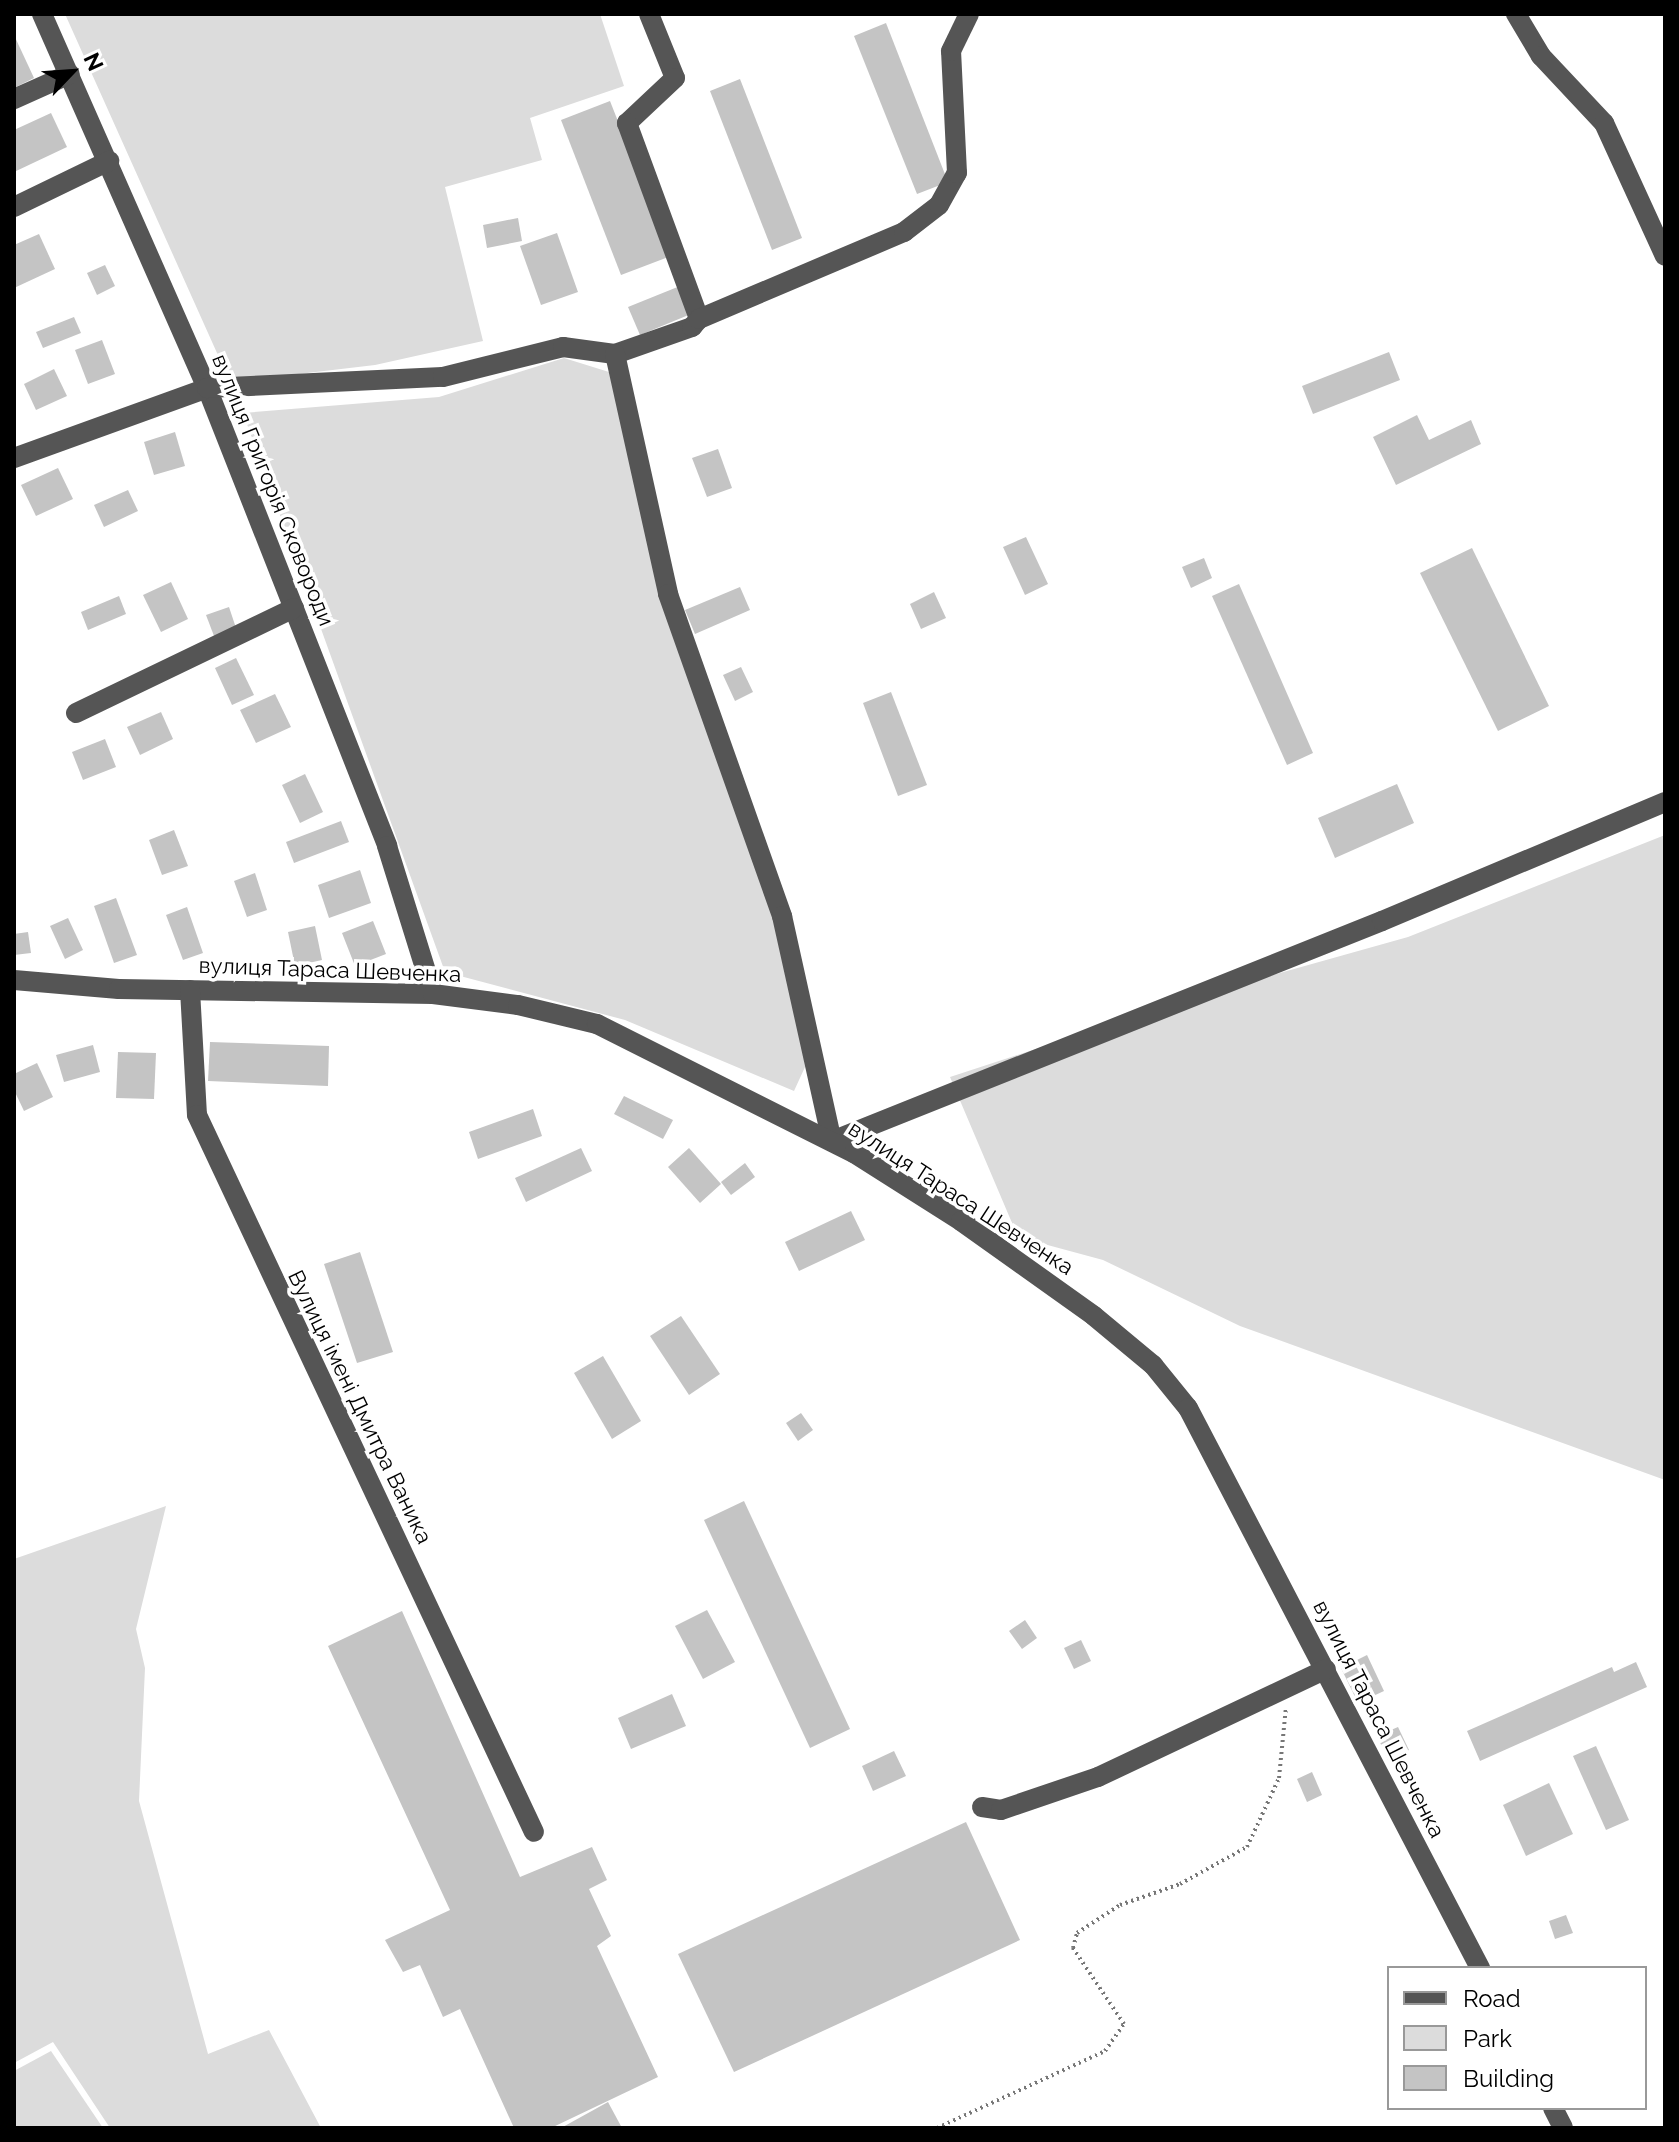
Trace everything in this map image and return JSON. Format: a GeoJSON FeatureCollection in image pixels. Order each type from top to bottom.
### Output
{"type":"FeatureCollection","features":[{"type":"Feature","properties":{"kind":"street","name":"вулиця Григорія Сковороди"},"geometry":{"type":"LineString","coordinates":[[42,14],[207,388],[387,846],[433,994]]}},
{"type":"Feature","properties":{"kind":"street"},"geometry":{"type":"LineString","coordinates":[[649,14],[675,78],[627,123],[699,319]]}},
{"type":"Feature","properties":{"kind":"street"},"geometry":{"type":"LineString","coordinates":[[14,458],[207,388],[443,377],[563,347],[615,354],[692,327],[699,319],[904,232],[939,205],[957,173],[951,51],[969,14]]}},
{"type":"Feature","properties":{"kind":"street"},"geometry":{"type":"LineString","coordinates":[[1516,14],[1541,56],[1604,123],[1665,256]]}},
{"type":"Feature","properties":{"kind":"street"},"geometry":{"type":"LineString","coordinates":[[14,99],[70,74]]}},
{"type":"Feature","properties":{"kind":"street"},"geometry":{"type":"LineString","coordinates":[[14,207],[109,161]]}},
{"type":"Feature","properties":{"kind":"street"},"geometry":{"type":"LineString","coordinates":[[615,354],[668,594],[782,916],[832,1141],[1382,921],[1665,802]]}},
{"type":"Feature","properties":{"kind":"street"},"geometry":{"type":"LineString","coordinates":[[76,713],[294,608]]}},
{"type":"Feature","properties":{"kind":"street","name":"вулиця Тараса Шевченка"},"geometry":{"type":"LineString","coordinates":[[14,980],[190,990],[433,994],[518,1005],[597,1024],[854,1153],[1094,1316],[1153,1365],[1188,1408],[1479,1966]]}},
{"type":"Feature","properties":{"kind":"street","name":"Вулиця імені Дмитра Ваника"},"geometry":{"type":"LineString","coordinates":[[190,990],[197,1115],[534,1832]]}},
{"type":"Feature","properties":{"kind":"street"},"geometry":{"type":"LineString","coordinates":[[982,1807],[1001,1810],[1098,1777],[1326,1669]]}},
{"type":"Feature","properties":{"kind":"street"},"geometry":{"type":"LineString","coordinates":[[1554,2110],[1563,2128]]}},
{"type":"Feature","properties":{"kind":"path"},"geometry":{"type":"LineString","coordinates":[[937,2128],[1105,2051],[1124,2024],[1073,1948],[1077,1933],[1120,1905],[1180,1884],[1247,1847],[1279,1778],[1288,1689]]}},
{"type":"Feature","properties":{"kind":"green space"},"geometry":{"type":"Polygon","coordinates":[[[65,14],[600,14],[624,86],[530,118],[542,160],[445,187],[483,341],[375,365],[230,382],[65,14]]]}},
{"type":"Feature","properties":{"kind":"green space"},"geometry":{"type":"Polygon","coordinates":[[[564,358],[609,372],[638,476],[795,949],[805,1067],[794,1091],[625,1020],[445,972],[243,413],[439,397],[564,358]]]}},
{"type":"Feature","properties":{"kind":"green space"},"geometry":{"type":"Polygon","coordinates":[[[1665,835],[1665,1480],[1240,1326],[1103,1260],[1018,1237],[950,1077],[1201,995],[1408,937],[1665,835]]]}},
{"type":"Feature","properties":{"kind":"green space"},"geometry":{"type":"Polygon","coordinates":[[[166,1506],[136,1629],[145,1668],[139,1801],[208,2054],[269,2030],[321,2128],[110,2128],[53,2042],[14,2063],[14,1559],[166,1506]]]}},
{"type":"Feature","properties":{"kind":"green space"},"geometry":{"type":"Polygon","coordinates":[[[51,2051],[103,2128],[14,2128],[14,2071],[51,2051]]]}},
{"type":"Feature","properties":{"kind":"building"},"geometry":{"type":"Polygon","coordinates":[[[886,23],[948,182],[917,194],[854,36],[886,23]]]}},
{"type":"Feature","properties":{"kind":"building"},"geometry":{"type":"Polygon","coordinates":[[[14,35],[34,78],[14,88],[14,35]]]}},
{"type":"Feature","properties":{"kind":"building"},"geometry":{"type":"Polygon","coordinates":[[[740,79],[802,238],[772,250],[710,91],[740,79]]]}},
{"type":"Feature","properties":{"kind":"building"},"geometry":{"type":"Polygon","coordinates":[[[610,101],[671,256],[621,275],[561,120],[610,101]]]}},
{"type":"Feature","properties":{"kind":"building"},"geometry":{"type":"Polygon","coordinates":[[[51,113],[67,147],[14,172],[14,130],[51,113]]]}},
{"type":"Feature","properties":{"kind":"building"},"geometry":{"type":"Polygon","coordinates":[[[518,218],[522,241],[487,248],[483,225],[518,218]]]}},
{"type":"Feature","properties":{"kind":"building"},"geometry":{"type":"Polygon","coordinates":[[[557,233],[578,292],[541,305],[520,246],[557,233]]]}},
{"type":"Feature","properties":{"kind":"building"},"geometry":{"type":"Polygon","coordinates":[[[39,234],[55,269],[14,288],[14,245],[39,234]]]}},
{"type":"Feature","properties":{"kind":"building"},"geometry":{"type":"Polygon","coordinates":[[[105,265],[115,286],[97,295],[87,273],[105,265]]]}},
{"type":"Feature","properties":{"kind":"building"},"geometry":{"type":"Polygon","coordinates":[[[680,286],[691,314],[640,335],[628,307],[680,286]]]}},
{"type":"Feature","properties":{"kind":"building"},"geometry":{"type":"Polygon","coordinates":[[[74,317],[81,333],[43,348],[36,332],[74,317]]]}},
{"type":"Feature","properties":{"kind":"building"},"geometry":{"type":"Polygon","coordinates":[[[102,340],[115,374],[88,384],[75,350],[102,340]]]}},
{"type":"Feature","properties":{"kind":"building"},"geometry":{"type":"Polygon","coordinates":[[[1389,352],[1400,380],[1313,414],[1302,386],[1389,352]]]}},
{"type":"Feature","properties":{"kind":"building"},"geometry":{"type":"Polygon","coordinates":[[[54,369],[67,396],[36,410],[24,384],[54,369]]]}},
{"type":"Feature","properties":{"kind":"building"},"geometry":{"type":"Polygon","coordinates":[[[1417,415],[1429,440],[1471,420],[1481,444],[1396,485],[1373,437],[1417,415]]]}},
{"type":"Feature","properties":{"kind":"building"},"geometry":{"type":"Polygon","coordinates":[[[175,432],[185,466],[154,475],[144,442],[175,432]]]}},
{"type":"Feature","properties":{"kind":"building"},"geometry":{"type":"Polygon","coordinates":[[[718,449],[732,488],[707,497],[692,458],[718,449]]]}},
{"type":"Feature","properties":{"kind":"building"},"geometry":{"type":"Polygon","coordinates":[[[58,468],[73,499],[36,516],[21,485],[58,468]]]}},
{"type":"Feature","properties":{"kind":"building"},"geometry":{"type":"Polygon","coordinates":[[[128,490],[138,511],[104,527],[94,505],[128,490]]]}},
{"type":"Feature","properties":{"kind":"building"},"geometry":{"type":"Polygon","coordinates":[[[1026,537],[1048,584],[1025,595],[1003,547],[1026,537]]]}},
{"type":"Feature","properties":{"kind":"building"},"geometry":{"type":"Polygon","coordinates":[[[1472,548],[1549,706],[1498,731],[1420,573],[1472,548]]]}},
{"type":"Feature","properties":{"kind":"building"},"geometry":{"type":"Polygon","coordinates":[[[1204,558],[1212,578],[1191,588],[1182,567],[1204,558]]]}},
{"type":"Feature","properties":{"kind":"building"},"geometry":{"type":"Polygon","coordinates":[[[171,582],[188,619],[161,632],[143,595],[171,582]]]}},
{"type":"Feature","properties":{"kind":"building"},"geometry":{"type":"Polygon","coordinates":[[[1239,584],[1313,753],[1287,765],[1212,596],[1239,584]]]}},
{"type":"Feature","properties":{"kind":"building"},"geometry":{"type":"Polygon","coordinates":[[[740,587],[750,610],[695,634],[685,610],[740,587]]]}},
{"type":"Feature","properties":{"kind":"building"},"geometry":{"type":"Polygon","coordinates":[[[934,592],[946,618],[921,629],[910,604],[934,592]]]}},
{"type":"Feature","properties":{"kind":"building"},"geometry":{"type":"Polygon","coordinates":[[[119,596],[126,614],[88,630],[81,612],[119,596]]]}},
{"type":"Feature","properties":{"kind":"building"},"geometry":{"type":"Polygon","coordinates":[[[229,607],[236,628],[214,636],[206,615],[229,607]]]}},
{"type":"Feature","properties":{"kind":"building"},"geometry":{"type":"Polygon","coordinates":[[[236,658],[254,695],[232,705],[215,668],[236,658]]]}},
{"type":"Feature","properties":{"kind":"building"},"geometry":{"type":"Polygon","coordinates":[[[741,667],[753,692],[735,701],[723,675],[741,667]]]}},
{"type":"Feature","properties":{"kind":"building"},"geometry":{"type":"Polygon","coordinates":[[[891,692],[927,785],[898,796],[863,703],[891,692]]]}},
{"type":"Feature","properties":{"kind":"building"},"geometry":{"type":"Polygon","coordinates":[[[275,694],[291,727],[256,743],[240,710],[275,694]]]}},
{"type":"Feature","properties":{"kind":"building"},"geometry":{"type":"Polygon","coordinates":[[[161,712],[173,739],[140,755],[127,727],[161,712]]]}},
{"type":"Feature","properties":{"kind":"building"},"geometry":{"type":"Polygon","coordinates":[[[105,739],[116,767],[83,780],[72,752],[105,739]]]}},
{"type":"Feature","properties":{"kind":"building"},"geometry":{"type":"Polygon","coordinates":[[[305,774],[323,812],[300,823],[282,785],[305,774]]]}},
{"type":"Feature","properties":{"kind":"building"},"geometry":{"type":"Polygon","coordinates":[[[1397,784],[1414,823],[1335,858],[1318,818],[1397,784]]]}},
{"type":"Feature","properties":{"kind":"building"},"geometry":{"type":"Polygon","coordinates":[[[341,821],[349,842],[294,863],[286,842],[341,821]]]}},
{"type":"Feature","properties":{"kind":"building"},"geometry":{"type":"Polygon","coordinates":[[[174,830],[188,866],[162,875],[149,840],[174,830]]]}},
{"type":"Feature","properties":{"kind":"building"},"geometry":{"type":"Polygon","coordinates":[[[360,870],[371,903],[329,918],[318,885],[360,870]]]}},
{"type":"Feature","properties":{"kind":"building"},"geometry":{"type":"Polygon","coordinates":[[[255,873],[267,910],[247,917],[234,881],[255,873]]]}},
{"type":"Feature","properties":{"kind":"building"},"geometry":{"type":"Polygon","coordinates":[[[116,898],[137,955],[114,963],[94,906],[116,898]]]}},
{"type":"Feature","properties":{"kind":"building"},"geometry":{"type":"Polygon","coordinates":[[[187,907],[203,953],[183,960],[166,915],[187,907]]]}},
{"type":"Feature","properties":{"kind":"building"},"geometry":{"type":"Polygon","coordinates":[[[68,918],[83,950],[65,959],[50,926],[68,918]]]}},
{"type":"Feature","properties":{"kind":"building"},"geometry":{"type":"Polygon","coordinates":[[[373,921],[386,954],[355,966],[342,933],[373,921]]]}},
{"type":"Feature","properties":{"kind":"building"},"geometry":{"type":"Polygon","coordinates":[[[315,926],[322,960],[295,966],[288,932],[315,926]]]}},
{"type":"Feature","properties":{"kind":"building"},"geometry":{"type":"Polygon","coordinates":[[[28,932],[31,953],[14,955],[14,934],[28,932]]]}},
{"type":"Feature","properties":{"kind":"building"},"geometry":{"type":"Polygon","coordinates":[[[210,1042],[329,1046],[328,1086],[208,1081],[210,1042]]]}},
{"type":"Feature","properties":{"kind":"building"},"geometry":{"type":"Polygon","coordinates":[[[93,1045],[100,1072],[64,1082],[56,1055],[93,1045]]]}},
{"type":"Feature","properties":{"kind":"building"},"geometry":{"type":"Polygon","coordinates":[[[118,1052],[156,1053],[154,1099],[116,1098],[118,1052]]]}},
{"type":"Feature","properties":{"kind":"building"},"geometry":{"type":"Polygon","coordinates":[[[37,1063],[53,1097],[24,1111],[14,1090],[14,1074],[37,1063]]]}},
{"type":"Feature","properties":{"kind":"building"},"geometry":{"type":"Polygon","coordinates":[[[624,1096],[673,1120],[663,1139],[614,1114],[624,1096]]]}},
{"type":"Feature","properties":{"kind":"building"},"geometry":{"type":"Polygon","coordinates":[[[533,1109],[542,1136],[478,1159],[469,1132],[533,1109]]]}},
{"type":"Feature","properties":{"kind":"building"},"geometry":{"type":"Polygon","coordinates":[[[581,1148],[592,1171],[526,1202],[515,1178],[581,1148]]]}},
{"type":"Feature","properties":{"kind":"building"},"geometry":{"type":"Polygon","coordinates":[[[689,1148],[721,1184],[700,1203],[668,1167],[689,1148]]]}},
{"type":"Feature","properties":{"kind":"building"},"geometry":{"type":"Polygon","coordinates":[[[745,1163],[755,1177],[731,1195],[721,1182],[745,1163]]]}},
{"type":"Feature","properties":{"kind":"building"},"geometry":{"type":"Polygon","coordinates":[[[851,1211],[865,1240],[799,1271],[785,1242],[851,1211]]]}},
{"type":"Feature","properties":{"kind":"building"},"geometry":{"type":"Polygon","coordinates":[[[360,1252],[393,1352],[357,1363],[324,1264],[360,1252]]]}},
{"type":"Feature","properties":{"kind":"building"},"geometry":{"type":"Polygon","coordinates":[[[681,1316],[720,1374],[689,1395],[650,1336],[681,1316]]]}},
{"type":"Feature","properties":{"kind":"building"},"geometry":{"type":"Polygon","coordinates":[[[603,1356],[641,1421],[612,1439],[574,1373],[603,1356]]]}},
{"type":"Feature","properties":{"kind":"building"},"geometry":{"type":"Polygon","coordinates":[[[801,1413],[813,1430],[798,1441],[786,1423],[801,1413]]]}},
{"type":"Feature","properties":{"kind":"building"},"geometry":{"type":"Polygon","coordinates":[[[744,1501],[850,1729],[810,1748],[704,1520],[744,1501]]]}},
{"type":"Feature","properties":{"kind":"building"},"geometry":{"type":"Polygon","coordinates":[[[707,1610],[735,1662],[703,1679],[675,1626],[707,1610]]]}},
{"type":"Feature","properties":{"kind":"building"},"geometry":{"type":"Polygon","coordinates":[[[402,1611],[520,1877],[592,1847],[607,1880],[589,1889],[611,1936],[597,1946],[658,2077],[551,2128],[514,2128],[460,2009],[443,2017],[420,1965],[403,1972],[385,1940],[450,1910],[328,1646],[402,1611]]]}},
{"type":"Feature","properties":{"kind":"building"},"geometry":{"type":"Polygon","coordinates":[[[1025,1620],[1037,1638],[1022,1649],[1009,1631],[1025,1620]]]}},
{"type":"Feature","properties":{"kind":"building"},"geometry":{"type":"Polygon","coordinates":[[[1081,1640],[1091,1661],[1074,1669],[1064,1648],[1081,1640]]]}},
{"type":"Feature","properties":{"kind":"building"},"geometry":{"type":"Polygon","coordinates":[[[1367,1655],[1384,1691],[1358,1703],[1341,1668],[1367,1655]]]}},
{"type":"Feature","properties":{"kind":"building"},"geometry":{"type":"Polygon","coordinates":[[[1636,1662],[1647,1687],[1480,1761],[1467,1731],[1612,1667],[1614,1672],[1636,1662]]]}},
{"type":"Feature","properties":{"kind":"building"},"geometry":{"type":"Polygon","coordinates":[[[672,1694],[686,1726],[631,1749],[618,1718],[672,1694]]]}},
{"type":"Feature","properties":{"kind":"building"},"geometry":{"type":"Polygon","coordinates":[[[1398,1727],[1409,1750],[1388,1760],[1377,1736],[1398,1727]]]}},
{"type":"Feature","properties":{"kind":"building"},"geometry":{"type":"Polygon","coordinates":[[[1596,1746],[1629,1820],[1606,1830],[1573,1756],[1596,1746]]]}},
{"type":"Feature","properties":{"kind":"building"},"geometry":{"type":"Polygon","coordinates":[[[894,1751],[906,1776],[873,1791],[862,1766],[894,1751]]]}},
{"type":"Feature","properties":{"kind":"building"},"geometry":{"type":"Polygon","coordinates":[[[1312,1772],[1322,1795],[1307,1802],[1297,1779],[1312,1772]]]}},
{"type":"Feature","properties":{"kind":"building"},"geometry":{"type":"Polygon","coordinates":[[[1549,1783],[1573,1834],[1526,1856],[1503,1805],[1549,1783]]]}},
{"type":"Feature","properties":{"kind":"building"},"geometry":{"type":"Polygon","coordinates":[[[966,1822],[1020,1940],[734,2072],[678,1954],[966,1822]]]}},
{"type":"Feature","properties":{"kind":"building"},"geometry":{"type":"Polygon","coordinates":[[[1566,1915],[1573,1933],[1555,1939],[1549,1921],[1566,1915]]]}},
{"type":"Feature","properties":{"kind":"building"},"geometry":{"type":"Polygon","coordinates":[[[608,2102],[622,2128],[561,2128],[608,2102]]]}}]}
